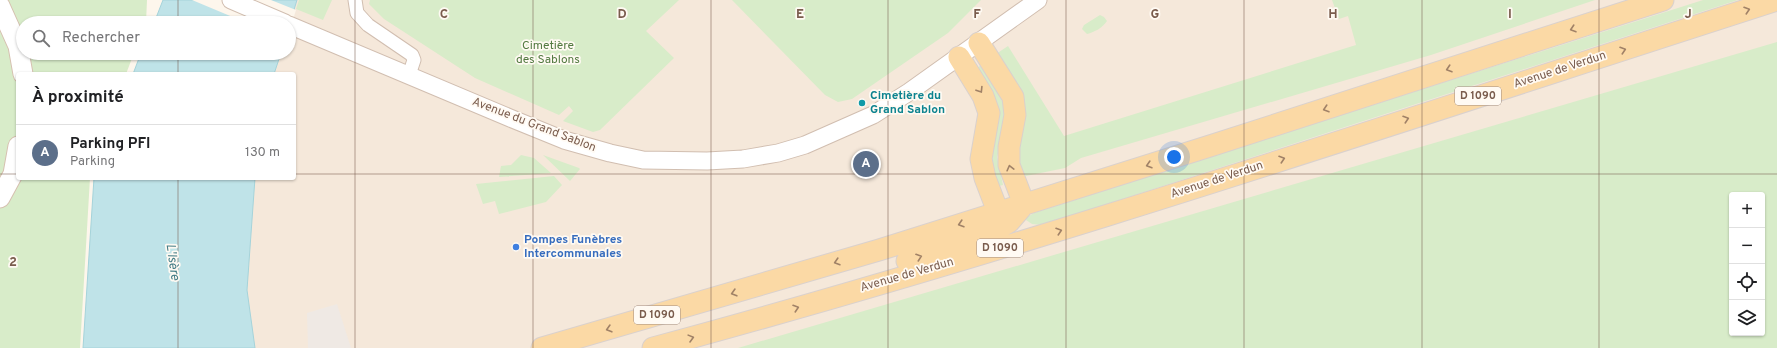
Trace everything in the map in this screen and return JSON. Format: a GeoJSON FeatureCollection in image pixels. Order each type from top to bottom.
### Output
{"type":"FeatureCollection","features":[{"type":"Feature","properties":{"kind":"main road","name":"D 1090"},"geometry":{"type":"LineString","coordinates":[[542,348],[1004,217],[1024,204],[1663,0]]}},
{"type":"Feature","properties":{"kind":"main road","name":"Avenue de Verdun"},"geometry":{"type":"LineString","coordinates":[[653,348],[773,316],[1035,239],[1777,0]]}},
{"type":"Feature","properties":{"kind":"main road"},"geometry":{"type":"LineString","coordinates":[[0,6],[16,42]]}},
{"type":"Feature","properties":{"kind":"main road"},"geometry":{"type":"LineString","coordinates":[[979,43],[1013,97],[1015,116],[1009,147],[1009,165],[1024,204]]}},
{"type":"Feature","properties":{"kind":"main road"},"geometry":{"type":"LineString","coordinates":[[959,57],[983,96],[988,113],[981,159],[985,178],[1004,217],[1035,239]]}},
{"type":"Feature","properties":{"kind":"main road"},"geometry":{"type":"LineString","coordinates":[[20,60],[23,72]]}},
{"type":"Feature","properties":{"kind":"main road"},"geometry":{"type":"LineString","coordinates":[[0,198],[14,174],[16,160]]}},
{"type":"Feature","properties":{"kind":"main road"},"geometry":{"type":"LineString","coordinates":[[820,301],[891,266],[994,231],[1004,217]]}},
{"type":"Feature","properties":{"kind":"street"},"geometry":{"type":"LineString","coordinates":[[231,0],[269,16]]}},
{"type":"Feature","properties":{"kind":"street"},"geometry":{"type":"LineString","coordinates":[[355,0],[357,13],[368,25],[412,55],[414,60],[410,75]]}},
{"type":"Feature","properties":{"kind":"street","name":"Avenue du Grand Sablon"},"geometry":{"type":"LineString","coordinates":[[296,27],[516,121],[592,149],[643,160],[707,161],[743,159],[778,153],[805,145],[873,115],[959,57],[1038,0]]}},
{"type":"Feature","properties":{"kind":"shaded area"},"geometry":{"type":"Polygon","coordinates":[[[230,0],[1777,0],[1777,348],[183,348],[182,180],[296,180],[296,72],[207,72],[210,60],[296,60],[296,16],[271,16],[230,0]]]}},
{"type":"Feature","properties":{"kind":"shaded area"},"geometry":{"type":"Polygon","coordinates":[[[337,304],[351,348],[308,348],[307,313],[337,304]]]}},
{"type":"Feature","properties":{"kind":"green space"},"geometry":{"type":"Polygon","coordinates":[[[0,0],[147,0],[146,16],[16,16],[16,60],[131,60],[127,72],[16,72],[16,180],[90,180],[80,348],[0,348],[0,0]]]}},
{"type":"Feature","properties":{"kind":"green space"},"geometry":{"type":"Polygon","coordinates":[[[299,0],[332,0],[323,20],[296,9],[299,0]]]}},
{"type":"Feature","properties":{"kind":"green space","name":"Cimetière des Sablons"},"geometry":{"type":"Polygon","coordinates":[[[370,0],[679,0],[646,31],[674,58],[600,130],[593,132],[563,121],[573,111],[569,106],[559,115],[475,78],[384,19],[369,4],[370,0]]]}},
{"type":"Feature","properties":{"kind":"green space"},"geometry":{"type":"Polygon","coordinates":[[[732,0],[981,0],[948,33],[852,99],[838,102],[825,95],[732,0]]]}},
{"type":"Feature","properties":{"kind":"green space"},"geometry":{"type":"Polygon","coordinates":[[[1332,0],[1595,0],[1431,55],[1081,158],[1065,168],[1026,176],[1019,173],[1019,131],[993,56],[1008,46],[1064,136],[1356,45],[1348,16],[1339,19],[1332,0]]]}},
{"type":"Feature","properties":{"kind":"green space"},"geometry":{"type":"Polygon","coordinates":[[[1703,0],[1738,0],[1042,225],[1032,224],[1026,220],[1027,217],[1034,213],[1703,0]]]}},
{"type":"Feature","properties":{"kind":"green space"},"geometry":{"type":"Polygon","coordinates":[[[1100,15],[1107,21],[1103,26],[1087,34],[1082,29],[1084,25],[1100,15]]]}},
{"type":"Feature","properties":{"kind":"green space"},"geometry":{"type":"Polygon","coordinates":[[[1777,42],[1777,348],[738,348],[1777,42]]]}},
{"type":"Feature","properties":{"kind":"green space"},"geometry":{"type":"Polygon","coordinates":[[[980,66],[992,82],[1004,105],[1005,113],[1002,139],[997,157],[1003,185],[995,187],[973,71],[980,66]]]}},
{"type":"Feature","properties":{"kind":"green space"},"geometry":{"type":"Polygon","coordinates":[[[521,155],[534,158],[551,173],[499,177],[501,166],[511,165],[521,155]]]}},
{"type":"Feature","properties":{"kind":"green space"},"geometry":{"type":"Polygon","coordinates":[[[543,155],[579,168],[580,169],[570,181],[543,155]]]}},
{"type":"Feature","properties":{"kind":"green space"},"geometry":{"type":"Polygon","coordinates":[[[554,176],[562,185],[546,202],[499,214],[495,201],[483,204],[476,184],[554,176]]]}},
{"type":"Feature","properties":{"kind":"water"},"geometry":{"type":"Polygon","coordinates":[[[163,0],[297,0],[292,16],[157,16],[163,0]]]}},
{"type":"Feature","properties":{"kind":"water"},"geometry":{"type":"Polygon","coordinates":[[[138,60],[279,60],[275,72],[134,72],[138,60]]]}},
{"type":"Feature","properties":{"kind":"water","name":"L'Isère"},"geometry":{"type":"Polygon","coordinates":[[[94,180],[255,180],[247,290],[255,348],[83,348],[94,180]]]}},
{"type":"Feature","properties":{"kind":"pier"},"geometry":{"type":"Polygon","coordinates":[[[192,0],[271,0],[296,10],[294,16],[230,16],[192,0]]]}},
{"type":"Feature","properties":{"kind":"place","name":"Cimetière du Grand Sablon"},"geometry":{"type":"Point","coordinates":[862,103]}},
{"type":"Feature","properties":{"kind":"place","name":"Parking PFI"},"geometry":{"type":"Point","coordinates":[866,164]}},
{"type":"Feature","properties":{"kind":"place","name":"Pompes Funèbres Intercommunales"},"geometry":{"type":"Point","coordinates":[516,247]}}]}
